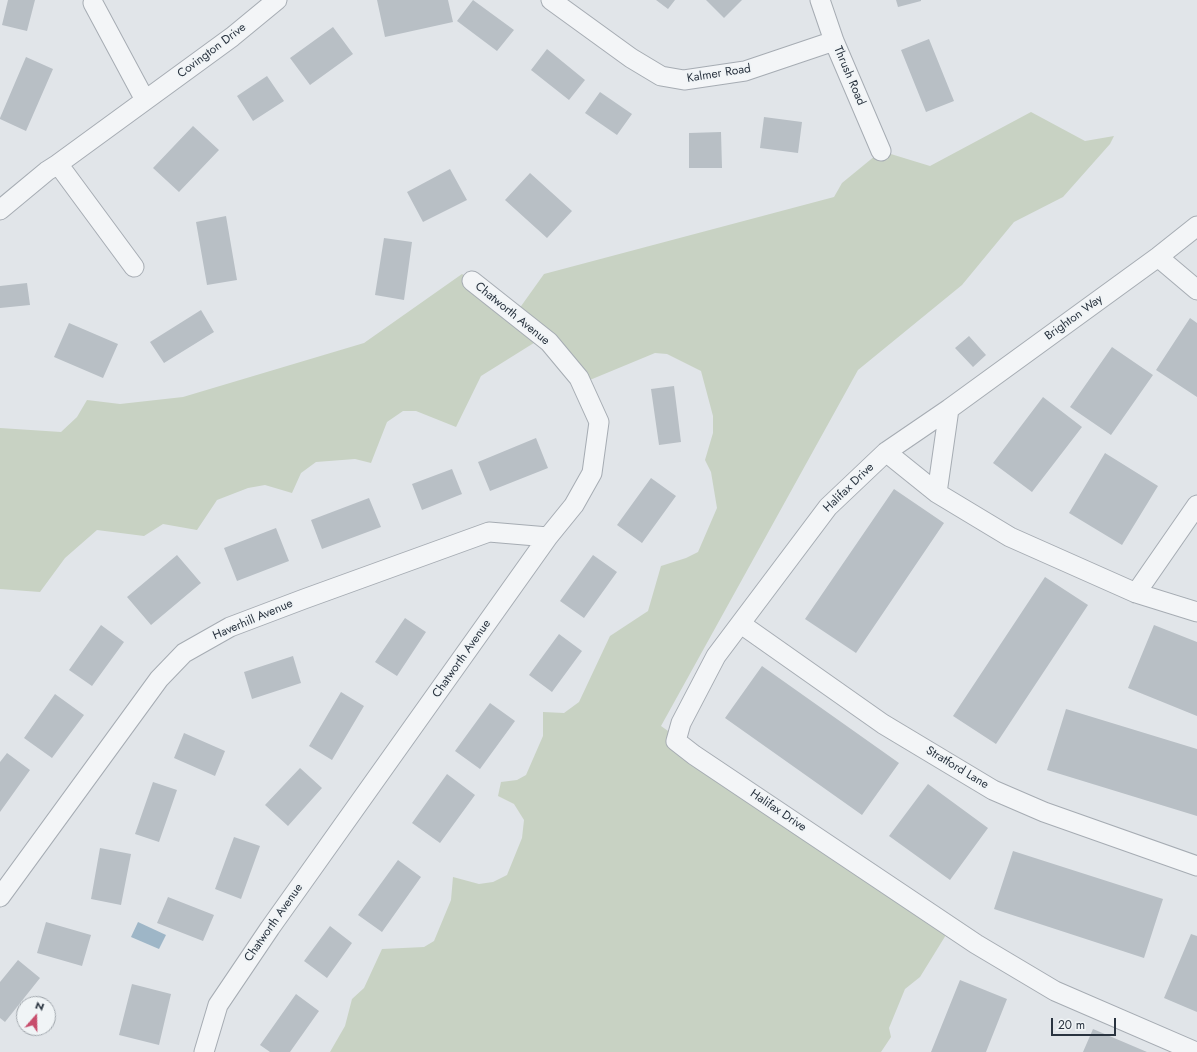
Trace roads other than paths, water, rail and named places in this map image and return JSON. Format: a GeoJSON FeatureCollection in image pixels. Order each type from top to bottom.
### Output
{"type":"FeatureCollection","features":[{"type":"Feature","properties":{"kind":"street","name":"Covington Drive"},"geometry":{"type":"LineString","coordinates":[[0,210],[47,171],[232,36],[277,0]]}},
{"type":"Feature","properties":{"kind":"street","name":"Kalmer Road"},"geometry":{"type":"LineString","coordinates":[[551,0],[631,58],[661,76],[684,80],[744,71],[834,41]]}},
{"type":"Feature","properties":{"kind":"street","name":"Thrush Road"},"geometry":{"type":"LineString","coordinates":[[820,0],[834,41],[882,151]]}},
{"type":"Feature","properties":{"kind":"street"},"geometry":{"type":"LineString","coordinates":[[93,3],[145,100]]}},
{"type":"Feature","properties":{"kind":"street"},"geometry":{"type":"LineString","coordinates":[[58,164],[134,267]]}},
{"type":"Feature","properties":{"kind":"street","name":"Brighton Way"},"geometry":{"type":"LineString","coordinates":[[886,452],[949,409],[1158,257],[1197,226]]}},
{"type":"Feature","properties":{"kind":"street"},"geometry":{"type":"LineString","coordinates":[[1158,257],[1197,290]]}},
{"type":"Feature","properties":{"kind":"street","name":"Chatworth Avenue"},"geometry":{"type":"LineString","coordinates":[[204,1052],[218,1005],[270,928],[548,537],[574,504],[592,473],[599,422],[580,378],[549,342],[472,281]]}},
{"type":"Feature","properties":{"kind":"street"},"geometry":{"type":"LineString","coordinates":[[937,493],[949,409]]}},
{"type":"Feature","properties":{"kind":"street"},"geometry":{"type":"LineString","coordinates":[[886,452],[937,493],[1010,537],[1136,593],[1197,612]]}},
{"type":"Feature","properties":{"kind":"street","name":"Halifax Drive"},"geometry":{"type":"LineString","coordinates":[[886,452],[828,507],[716,656],[681,724],[676,741],[694,755],[976,944],[1055,991],[1196,1052]]}},
{"type":"Feature","properties":{"kind":"street"},"geometry":{"type":"LineString","coordinates":[[1136,593],[1197,504]]}},
{"type":"Feature","properties":{"kind":"street","name":"Haverhill Avenue"},"geometry":{"type":"LineString","coordinates":[[0,897],[158,679],[184,653],[230,627],[489,532],[548,537]]}},
{"type":"Feature","properties":{"kind":"street","name":"Stratford Lane"},"geometry":{"type":"LineString","coordinates":[[741,624],[883,724],[993,790],[1044,812],[1197,866]]}},
{"type":"Feature","properties":{"kind":"water"},"geometry":{"type":"Polygon","coordinates":[[[138,922],[166,935],[159,949],[131,937],[138,922]]]}}]}
